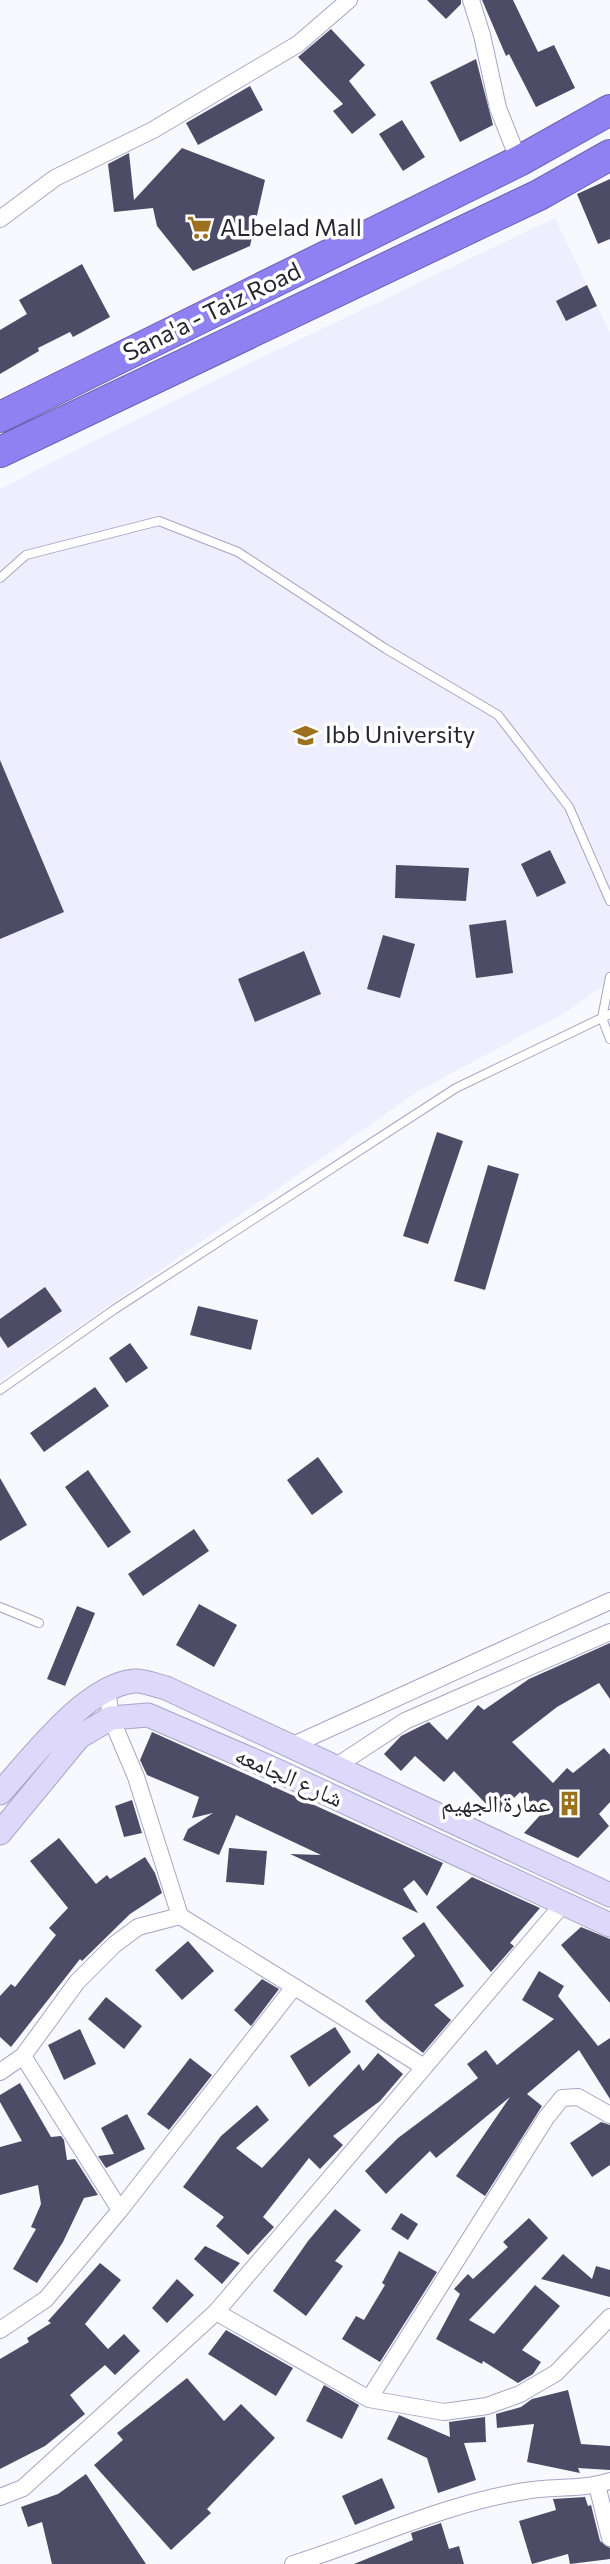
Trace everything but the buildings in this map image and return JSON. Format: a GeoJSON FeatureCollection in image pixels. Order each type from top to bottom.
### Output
{"type":"FeatureCollection","features":[{"type":"Feature","properties":{"kind":"highway","name":"Sana'a - Taiz Road"},"geometry":{"type":"LineString","coordinates":[[0,417],[519,161],[610,110]]}},
{"type":"Feature","properties":{"kind":"highway","name":"Sana'a - Taiz Road"},"geometry":{"type":"LineString","coordinates":[[0,452],[540,195],[610,155]]}},
{"type":"Feature","properties":{"kind":"street"},"geometry":{"type":"LineString","coordinates":[[0,219],[55,178],[153,130],[298,44],[349,0]]}},
{"type":"Feature","properties":{"kind":"street"},"geometry":{"type":"LineString","coordinates":[[471,0],[482,35],[498,108],[519,161]]}},
{"type":"Feature","properties":{"kind":"street"},"geometry":{"type":"LineString","coordinates":[[291,1746],[610,1601]]}},
{"type":"Feature","properties":{"kind":"street"},"geometry":{"type":"LineString","coordinates":[[335,1767],[405,1721],[610,1632]]}},
{"type":"Feature","properties":{"kind":"street","name":"شارع الجامعه"},"geometry":{"type":"LineString","coordinates":[[0,1793],[72,1716],[107,1689],[136,1680],[166,1688],[610,1895]]}},
{"type":"Feature","properties":{"kind":"street"},"geometry":{"type":"LineString","coordinates":[[107,1689],[111,1718],[136,1777],[180,1916],[424,2067]]}},
{"type":"Feature","properties":{"kind":"street","name":"شارع الجامعه"},"geometry":{"type":"LineString","coordinates":[[0,1833],[79,1737],[111,1718],[148,1715],[269,1767],[610,1925]]}},
{"type":"Feature","properties":{"kind":"street"},"geometry":{"type":"LineString","coordinates":[[0,2497],[23,2488],[216,2312],[563,1904]]}},
{"type":"Feature","properties":{"kind":"street"},"geometry":{"type":"LineString","coordinates":[[0,2072],[23,2056],[77,1982],[114,1945],[138,1927],[180,1916]]}},
{"type":"Feature","properties":{"kind":"street"},"geometry":{"type":"LineString","coordinates":[[0,2330],[46,2299],[120,2210],[294,1987]]}},
{"type":"Feature","properties":{"kind":"street"},"geometry":{"type":"LineString","coordinates":[[23,2056],[120,2210]]}},
{"type":"Feature","properties":{"kind":"street"},"geometry":{"type":"LineString","coordinates":[[369,2399],[546,2118],[562,2098],[578,2097],[610,2115]]}},
{"type":"Feature","properties":{"kind":"street"},"geometry":{"type":"LineString","coordinates":[[216,2312],[369,2399],[444,2412],[487,2406],[556,2374],[610,2317]]}},
{"type":"Feature","properties":{"kind":"street"},"geometry":{"type":"LineString","coordinates":[[293,2564],[319,2560],[418,2519],[525,2491],[604,2483],[610,2538]]}},
{"type":"Feature","properties":{"kind":"lane"},"geometry":{"type":"LineString","coordinates":[[0,578],[26,555],[159,521],[238,552],[386,649],[498,715],[569,807],[610,901]]}},
{"type":"Feature","properties":{"kind":"lane"},"geometry":{"type":"LineString","coordinates":[[610,977],[606,1016],[610,1039]]}},
{"type":"Feature","properties":{"kind":"lane"},"geometry":{"type":"LineString","coordinates":[[0,1390],[115,1309],[456,1088],[606,1016]]}},
{"type":"Feature","properties":{"kind":"lane"},"geometry":{"type":"LineString","coordinates":[[0,1606],[39,1623]]}},
{"type":"Feature","properties":{"kind":"shaded area","name":"Ibb University"},"geometry":{"type":"Polygon","coordinates":[[[555,218],[610,333],[610,981],[568,1011],[420,1090],[0,1381],[0,489],[221,377],[555,218]]]}},
{"type":"Feature","properties":{"kind":"place","name":"ALbelad Mall"},"geometry":{"type":"Point","coordinates":[200,228]}},
{"type":"Feature","properties":{"kind":"place","name":"Ibb University"},"geometry":{"type":"Point","coordinates":[305,735]}},
{"type":"Feature","properties":{"kind":"place","name":"عمارة الجهيم"},"geometry":{"type":"Point","coordinates":[570,1804]}}]}
